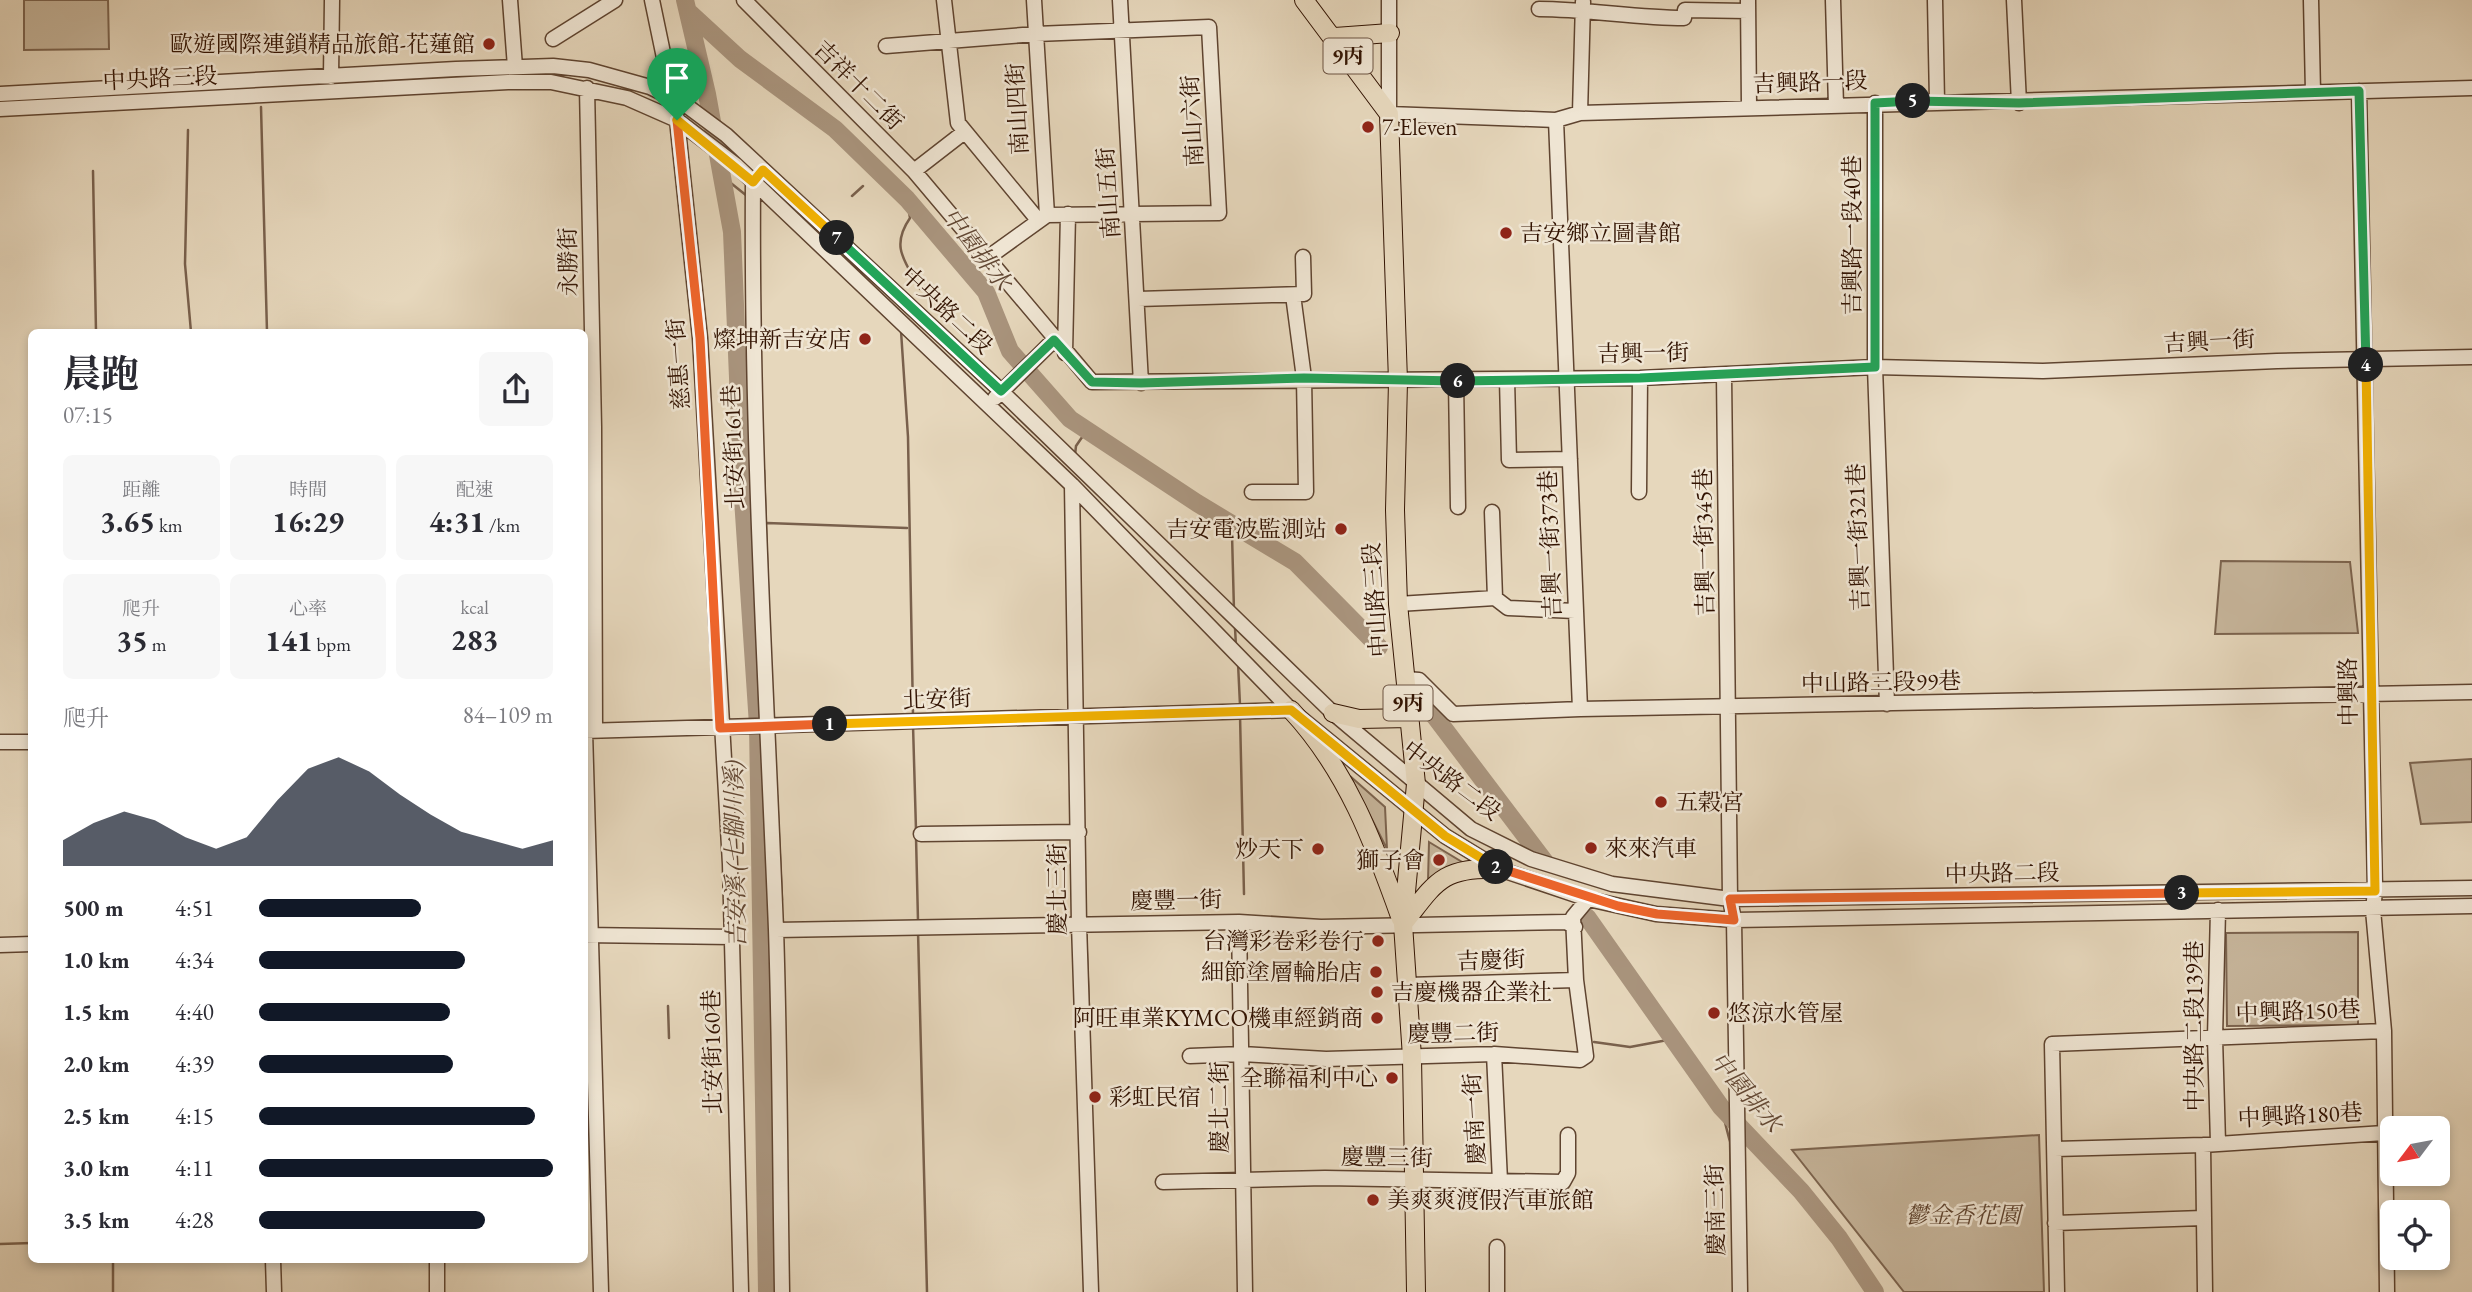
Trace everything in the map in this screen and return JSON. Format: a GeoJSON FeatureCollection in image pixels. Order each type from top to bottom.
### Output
{"type":"FeatureCollection","features":[{"type":"Feature","properties":{"kind":"main road","name":"9丙"},"geometry":{"type":"LineString","coordinates":[[1304,0],[1335,37],[1389,114]]}},
{"type":"Feature","properties":{"kind":"main road"},"geometry":{"type":"LineString","coordinates":[[1335,37],[1390,33]]}},
{"type":"Feature","properties":{"kind":"main road","name":"中山路三段"},"geometry":{"type":"LineString","coordinates":[[1389,114],[1398,381],[1395,510],[1398,604],[1416,784],[1416,811],[1403,924],[1412,1057],[1416,1292]]}},
{"type":"Feature","properties":{"kind":"main road"},"geometry":{"type":"LineString","coordinates":[[1291,710],[1318,739],[1338,771],[1374,842],[1403,924]]}},
{"type":"Feature","properties":{"kind":"main road"},"geometry":{"type":"LineString","coordinates":[[1334,713],[1359,719],[1409,718]]}},
{"type":"Feature","properties":{"kind":"main road"},"geometry":{"type":"LineString","coordinates":[[1403,924],[1423,895],[1449,874],[1468,868],[1499,869]]}},
{"type":"Feature","properties":{"kind":"street"},"geometry":{"type":"LineString","coordinates":[[331,77],[332,0]]}},
{"type":"Feature","properties":{"kind":"street"},"geometry":{"type":"LineString","coordinates":[[510,0],[515,67]]}},
{"type":"Feature","properties":{"kind":"street"},"geometry":{"type":"LineString","coordinates":[[554,39],[615,0]]}},
{"type":"Feature","properties":{"kind":"street","name":"慈惠一街"},"geometry":{"type":"LineString","coordinates":[[652,0],[678,100],[677,120],[700,338],[725,728]]}},
{"type":"Feature","properties":{"kind":"street","name":"吉祥十二街"},"geometry":{"type":"LineString","coordinates":[[744,0],[914,171]]}},
{"type":"Feature","properties":{"kind":"street"},"geometry":{"type":"LineString","coordinates":[[944,0],[958,123],[963,133],[1043,218]]}},
{"type":"Feature","properties":{"kind":"street","name":"南山四街"},"geometry":{"type":"LineString","coordinates":[[1034,0],[1043,218]]}},
{"type":"Feature","properties":{"kind":"street","name":"南山五街"},"geometry":{"type":"LineString","coordinates":[[1119,0],[1123,32],[1125,117],[1133,213],[1141,383]]}},
{"type":"Feature","properties":{"kind":"street"},"geometry":{"type":"LineString","coordinates":[[1389,114],[1390,0]]}},
{"type":"Feature","properties":{"kind":"street"},"geometry":{"type":"LineString","coordinates":[[1833,0],[1836,106]]}},
{"type":"Feature","properties":{"kind":"street"},"geometry":{"type":"LineString","coordinates":[[1935,0],[1937,101]]}},
{"type":"Feature","properties":{"kind":"street"},"geometry":{"type":"LineString","coordinates":[[2014,0],[2019,103]]}},
{"type":"Feature","properties":{"kind":"street"},"geometry":{"type":"LineString","coordinates":[[2311,0],[2313,92]]}},
{"type":"Feature","properties":{"kind":"street"},"geometry":{"type":"LineString","coordinates":[[1580,113],[1582,5]]}},
{"type":"Feature","properties":{"kind":"street"},"geometry":{"type":"LineString","coordinates":[[1539,9],[1582,5],[1665,18],[1684,18],[1685,10],[1748,6],[1749,106]]}},
{"type":"Feature","properties":{"kind":"street","name":"南山六街"},"geometry":{"type":"LineString","coordinates":[[1123,32],[1178,26],[1209,27],[1219,213],[1133,213]]}},
{"type":"Feature","properties":{"kind":"street"},"geometry":{"type":"LineString","coordinates":[[886,46],[1036,34],[1123,32]]}},
{"type":"Feature","properties":{"kind":"street","name":"中央路三段"},"geometry":{"type":"LineString","coordinates":[[0,94],[515,67],[589,70],[634,81],[678,100],[726,135]]}},
{"type":"Feature","properties":{"kind":"street","name":"中央路三段"},"geometry":{"type":"LineString","coordinates":[[0,110],[459,83],[551,82],[626,98],[677,120],[736,165]]}},
{"type":"Feature","properties":{"kind":"street","name":"永勝街"},"geometry":{"type":"LineString","coordinates":[[587,88],[594,427],[588,731],[588,935],[601,1292]]}},
{"type":"Feature","properties":{"kind":"street","name":"吉興路一段"},"geometry":{"type":"LineString","coordinates":[[1389,114],[1556,120],[1580,113],[1749,106],[1836,106],[1937,101],[2019,103],[2472,88]]}},
{"type":"Feature","properties":{"kind":"street","name":"中興路"},"geometry":{"type":"LineString","coordinates":[[2359,91],[2366,359],[2375,891],[2373,910],[2384,1031],[2384,1116]]}},
{"type":"Feature","properties":{"kind":"street","name":"吉興路一段40巷"},"geometry":{"type":"LineString","coordinates":[[1875,103],[1875,367]]}},
{"type":"Feature","properties":{"kind":"street","name":"吉興一街373巷"},"geometry":{"type":"LineString","coordinates":[[1556,120],[1580,709]]}},
{"type":"Feature","properties":{"kind":"street"},"geometry":{"type":"LineString","coordinates":[[914,171],[963,133]]}},
{"type":"Feature","properties":{"kind":"street","name":"中央路二段"},"geometry":{"type":"LineString","coordinates":[[726,135],[1001,391],[1334,713],[1471,829],[1531,859],[1612,884],[1732,909],[2373,910],[2472,906]]}},
{"type":"Feature","properties":{"kind":"street","name":"中央路二段"},"geometry":{"type":"LineString","coordinates":[[736,165],[1072,485],[1291,710],[1445,836],[1499,869],[1588,899],[1657,914],[1732,909],[2472,888]]}},
{"type":"Feature","properties":{"kind":"street"},"geometry":{"type":"LineString","coordinates":[[753,182],[763,170]]}},
{"type":"Feature","properties":{"kind":"street","name":"吉興一街"},"geometry":{"type":"LineString","coordinates":[[914,171],[1053,342],[1092,382],[1304,378],[1398,381],[1640,378],[1875,367],[2043,371],[2472,357]]}},
{"type":"Feature","properties":{"kind":"street","name":"北安街161巷"},"geometry":{"type":"LineString","coordinates":[[753,182],[752,329],[759,727],[776,930],[782,1292]]}},
{"type":"Feature","properties":{"kind":"street"},"geometry":{"type":"LineString","coordinates":[[986,259],[1043,218],[1068,214],[1133,213]]}},
{"type":"Feature","properties":{"kind":"street"},"geometry":{"type":"LineString","coordinates":[[1065,353],[1068,214]]}},
{"type":"Feature","properties":{"kind":"street"},"geometry":{"type":"LineString","coordinates":[[1138,299],[1304,295],[1303,257]]}},
{"type":"Feature","properties":{"kind":"street"},"geometry":{"type":"LineString","coordinates":[[1252,492],[1306,492],[1304,378],[1293,295]]}},
{"type":"Feature","properties":{"kind":"street"},"geometry":{"type":"LineString","coordinates":[[988,404],[1053,342]]}},
{"type":"Feature","properties":{"kind":"street","name":"吉興一街321巷"},"geometry":{"type":"LineString","coordinates":[[1875,367],[1887,704]]}},
{"type":"Feature","properties":{"kind":"street","name":"吉興一街345巷"},"geometry":{"type":"LineString","coordinates":[[1724,375],[1732,909]]}},
{"type":"Feature","properties":{"kind":"street"},"geometry":{"type":"LineString","coordinates":[[1639,492],[1640,378]]}},
{"type":"Feature","properties":{"kind":"street"},"geometry":{"type":"LineString","coordinates":[[1507,379],[1509,460],[1570,458]]}},
{"type":"Feature","properties":{"kind":"street"},"geometry":{"type":"LineString","coordinates":[[1456,381],[1458,507]]}},
{"type":"Feature","properties":{"kind":"street","name":"慶北三街"},"geometry":{"type":"LineString","coordinates":[[1072,485],[1079,924],[1091,1292]]}},
{"type":"Feature","properties":{"kind":"street"},"geometry":{"type":"LineString","coordinates":[[1492,512],[1496,598]]}},
{"type":"Feature","properties":{"kind":"street"},"geometry":{"type":"LineString","coordinates":[[1398,604],[1496,598],[1508,608],[1575,611]]}},
{"type":"Feature","properties":{"kind":"street","name":"中山路三段99巷"},"geometry":{"type":"LineString","coordinates":[[1406,679],[1419,680],[1453,714],[1580,709],[2472,692]]}},
{"type":"Feature","properties":{"kind":"street","name":"北安街"},"geometry":{"type":"LineString","coordinates":[[588,731],[1291,710]]}},
{"type":"Feature","properties":{"kind":"street","name":"北安街160巷"},"geometry":{"type":"LineString","coordinates":[[725,728],[741,1292]]}},
{"type":"Feature","properties":{"kind":"street"},"geometry":{"type":"LineString","coordinates":[[0,742],[28,742]]}},
{"type":"Feature","properties":{"kind":"street"},"geometry":{"type":"LineString","coordinates":[[921,834],[1079,832]]}},
{"type":"Feature","properties":{"kind":"street"},"geometry":{"type":"LineString","coordinates":[[1575,926],[1573,917],[1588,899]]}},
{"type":"Feature","properties":{"kind":"street","name":"慶南三街"},"geometry":{"type":"LineString","coordinates":[[1732,909],[1740,1292]]}},
{"type":"Feature","properties":{"kind":"street","name":"中央路二段139巷"},"geometry":{"type":"LineString","coordinates":[[2205,1292],[2203,1218],[2210,1144],[2218,910]]}},
{"type":"Feature","properties":{"kind":"street","name":"慶豐一街"},"geometry":{"type":"LineString","coordinates":[[776,930],[1239,922],[1321,927],[1566,922],[1575,926]]}},
{"type":"Feature","properties":{"kind":"street","name":"慶北二街"},"geometry":{"type":"LineString","coordinates":[[1239,922],[1245,1292]]}},
{"type":"Feature","properties":{"kind":"street","name":"慶豐二街"},"geometry":{"type":"LineString","coordinates":[[1190,1056],[1242,1054],[1288,1059],[1494,1054],[1580,1060],[1586,1056],[1576,980],[1575,926]]}},
{"type":"Feature","properties":{"kind":"street"},"geometry":{"type":"LineString","coordinates":[[588,935],[732,937]]}},
{"type":"Feature","properties":{"kind":"street"},"geometry":{"type":"LineString","coordinates":[[0,945],[28,944]]}},
{"type":"Feature","properties":{"kind":"street","name":"吉慶街"},"geometry":{"type":"LineString","coordinates":[[1408,985],[1576,980]]}},
{"type":"Feature","properties":{"kind":"street","name":"中興路150巷"},"geometry":{"type":"LineString","coordinates":[[2055,1149],[2052,1044],[2384,1031]]}},
{"type":"Feature","properties":{"kind":"street","name":"慶南一街"},"geometry":{"type":"LineString","coordinates":[[1494,1054],[1500,1181]]}},
{"type":"Feature","properties":{"kind":"street","name":"中興路180巷"},"geometry":{"type":"LineString","coordinates":[[2055,1149],[2210,1144],[2380,1133]]}},
{"type":"Feature","properties":{"kind":"street","name":"慶豐三街"},"geometry":{"type":"LineString","coordinates":[[1163,1182],[1242,1178],[1563,1182],[1568,1173],[1568,1135]]}},
{"type":"Feature","properties":{"kind":"street"},"geometry":{"type":"LineString","coordinates":[[2055,1149],[2057,1292]]}},
{"type":"Feature","properties":{"kind":"street","name":"中興路"},"geometry":{"type":"LineString","coordinates":[[2385,1186],[2387,1292]]}},
{"type":"Feature","properties":{"kind":"street"},"geometry":{"type":"LineString","coordinates":[[2055,1223],[2203,1218]]}},
{"type":"Feature","properties":{"kind":"street"},"geometry":{"type":"LineString","coordinates":[[1497,1247],[1497,1292]]}},
{"type":"Feature","properties":{"kind":"street"},"geometry":{"type":"LineString","coordinates":[[273,1263],[274,1292]]}},
{"type":"Feature","properties":{"kind":"street"},"geometry":{"type":"LineString","coordinates":[[437,1263],[437,1292]]}},
{"type":"Feature","properties":{"kind":"green space"},"geometry":{"type":"Polygon","coordinates":[[[24,0],[108,0],[109,49],[24,50],[24,0]]]}},
{"type":"Feature","properties":{"kind":"green space"},"geometry":{"type":"Polygon","coordinates":[[[2221,561],[2350,562],[2358,633],[2215,634],[2221,561]]]}},
{"type":"Feature","properties":{"kind":"green space"},"geometry":{"type":"Polygon","coordinates":[[[2472,759],[2472,822],[2421,824],[2410,763],[2472,759]]]}},
{"type":"Feature","properties":{"kind":"green space"},"geometry":{"type":"Polygon","coordinates":[[[1350,776],[1385,807],[1387,849],[1350,776]]]}},
{"type":"Feature","properties":{"kind":"green space"},"geometry":{"type":"Polygon","coordinates":[[[1429,842],[1462,862],[1428,881],[1429,842]]]}},
{"type":"Feature","properties":{"kind":"green space"},"geometry":{"type":"Polygon","coordinates":[[[2358,932],[2358,1025],[2227,1026],[2226,933],[2358,932]]]}},
{"type":"Feature","properties":{"kind":"green space","name":"鬱金香花園"},"geometry":{"type":"Polygon","coordinates":[[[2039,1135],[2044,1292],[1904,1292],[1792,1150],[2039,1135]]]}},
{"type":"Feature","properties":{"kind":"waterway","name":"吉安溪 (七腳川溪)"},"geometry":{"type":"LineString","coordinates":[[685,0],[707,94],[732,232],[743,499],[758,725],[767,1292]]}},
{"type":"Feature","properties":{"kind":"waterway","name":"中園排水"},"geometry":{"type":"LineString","coordinates":[[690,13],[740,59],[835,129],[907,199],[986,292],[1010,351],[1070,419],[1197,503],[1295,562],[1379,647]]}},
{"type":"Feature","properties":{"kind":"waterway"},"geometry":{"type":"LineString","coordinates":[[261,107],[267,329]]}},
{"type":"Feature","properties":{"kind":"waterway"},"geometry":{"type":"LineString","coordinates":[[188,130],[185,264],[191,329]]}},
{"type":"Feature","properties":{"kind":"waterway"},"geometry":{"type":"LineString","coordinates":[[93,171],[96,329]]}},
{"type":"Feature","properties":{"kind":"waterway"},"geometry":{"type":"LineString","coordinates":[[722,176],[747,196]]}},
{"type":"Feature","properties":{"kind":"waterway"},"geometry":{"type":"LineString","coordinates":[[852,196],[863,186]]}},
{"type":"Feature","properties":{"kind":"waterway"},"geometry":{"type":"LineString","coordinates":[[907,199],[910,218],[904,228],[900,246],[905,262],[920,289]]}},
{"type":"Feature","properties":{"kind":"waterway"},"geometry":{"type":"LineString","coordinates":[[901,331],[908,437],[913,715]]}},
{"type":"Feature","properties":{"kind":"waterway"},"geometry":{"type":"LineString","coordinates":[[1075,455],[1076,446],[1087,430]]}},
{"type":"Feature","properties":{"kind":"waterway"},"geometry":{"type":"LineString","coordinates":[[764,470],[769,617]]}},
{"type":"Feature","properties":{"kind":"waterway"},"geometry":{"type":"LineString","coordinates":[[767,523],[907,528]]}},
{"type":"Feature","properties":{"kind":"waterway"},"geometry":{"type":"LineString","coordinates":[[1234,611],[1232,534],[1237,527]]}},
{"type":"Feature","properties":{"kind":"waterway"},"geometry":{"type":"LineString","coordinates":[[1235,628],[1236,646]]}},
{"type":"Feature","properties":{"kind":"waterway"},"geometry":{"type":"LineString","coordinates":[[1238,663],[1240,705]]}},
{"type":"Feature","properties":{"kind":"waterway","name":"中園排水"},"geometry":{"type":"LineString","coordinates":[[1430,710],[1545,862]]}},
{"type":"Feature","properties":{"kind":"waterway"},"geometry":{"type":"LineString","coordinates":[[1240,715],[1244,894]]}},
{"type":"Feature","properties":{"kind":"waterway"},"geometry":{"type":"LineString","coordinates":[[913,725],[916,830]]}},
{"type":"Feature","properties":{"kind":"waterway"},"geometry":{"type":"LineString","coordinates":[[777,795],[782,900]]}},
{"type":"Feature","properties":{"kind":"waterway"},"geometry":{"type":"LineString","coordinates":[[916,837],[918,921]]}},
{"type":"Feature","properties":{"kind":"waterway","name":"中園排水"},"geometry":{"type":"LineString","coordinates":[[1587,917],[1721,1107],[1801,1191],[1839,1238],[1875,1292]]}},
{"type":"Feature","properties":{"kind":"waterway"},"geometry":{"type":"LineString","coordinates":[[918,931],[927,1292]]}},
{"type":"Feature","properties":{"kind":"waterway"},"geometry":{"type":"LineString","coordinates":[[1086,931],[1089,1008]]}},
{"type":"Feature","properties":{"kind":"waterway"},"geometry":{"type":"LineString","coordinates":[[668,1006],[669,1038]]}},
{"type":"Feature","properties":{"kind":"waterway"},"geometry":{"type":"LineString","coordinates":[[1594,1042],[1630,1047],[1673,1039]]}},
{"type":"Feature","properties":{"kind":"waterway"},"geometry":{"type":"LineString","coordinates":[[1721,1107],[1730,1142],[1731,1184]]}},
{"type":"Feature","properties":{"kind":"waterway"},"geometry":{"type":"LineString","coordinates":[[0,1244],[28,1243]]}},
{"type":"Feature","properties":{"kind":"waterway"},"geometry":{"type":"LineString","coordinates":[[113,1263],[113,1292]]}},
{"type":"Feature","properties":{"kind":"place","name":"歐遊國際連鎖精品旅館-花蓮館"},"geometry":{"type":"Point","coordinates":[489,44]}},
{"type":"Feature","properties":{"kind":"place","name":"7-Eleven"},"geometry":{"type":"Point","coordinates":[1368,127]}},
{"type":"Feature","properties":{"kind":"place","name":"吉安鄉立圖書館"},"geometry":{"type":"Point","coordinates":[1506,233]}},
{"type":"Feature","properties":{"kind":"place","name":"燦坤新吉安店"},"geometry":{"type":"Point","coordinates":[865,339]}},
{"type":"Feature","properties":{"kind":"place","name":"吉安電波監測站"},"geometry":{"type":"Point","coordinates":[1341,529]}},
{"type":"Feature","properties":{"kind":"place","name":"五榖宮"},"geometry":{"type":"Point","coordinates":[1661,802]}},
{"type":"Feature","properties":{"kind":"place","name":"來來汽車"},"geometry":{"type":"Point","coordinates":[1591,848]}},
{"type":"Feature","properties":{"kind":"place","name":"炒天下"},"geometry":{"type":"Point","coordinates":[1318,849]}},
{"type":"Feature","properties":{"kind":"place","name":"獅子會"},"geometry":{"type":"Point","coordinates":[1439,860]}},
{"type":"Feature","properties":{"kind":"place","name":"台灣彩卷彩卷行"},"geometry":{"type":"Point","coordinates":[1378,941]}},
{"type":"Feature","properties":{"kind":"place","name":"細節塗層輪胎店"},"geometry":{"type":"Point","coordinates":[1376,972]}},
{"type":"Feature","properties":{"kind":"place","name":"吉慶機器企業社"},"geometry":{"type":"Point","coordinates":[1377,992]}},
{"type":"Feature","properties":{"kind":"place","name":"悠涼水管屋"},"geometry":{"type":"Point","coordinates":[1714,1013]}},
{"type":"Feature","properties":{"kind":"place","name":"阿旺車業KYMCO機車經銷商"},"geometry":{"type":"Point","coordinates":[1377,1018]}},
{"type":"Feature","properties":{"kind":"place","name":"全聯福利中心"},"geometry":{"type":"Point","coordinates":[1392,1078]}},
{"type":"Feature","properties":{"kind":"place","name":"彩虹民宿"},"geometry":{"type":"Point","coordinates":[1095,1097]}},
{"type":"Feature","properties":{"kind":"place","name":"美爽爽渡假汽車旅館"},"geometry":{"type":"Point","coordinates":[1373,1200]}},
{"type":"Feature","properties":{"kind":"route"},"geometry":{"type":"LineString","coordinates":[[2359,91],[2375,891],[1730,899],[1734,920],[1657,914],[1588,899],[1499,869],[1445,836],[1291,710],[720,728],[700,338],[677,120],[736,165],[753,182],[763,170],[1001,391],[1054,340],[1092,382],[1304,378],[1456,381],[1568,377],[1640,378],[1875,367],[1875,103],[2019,103],[2036,100],[2359,91]]}}]}
